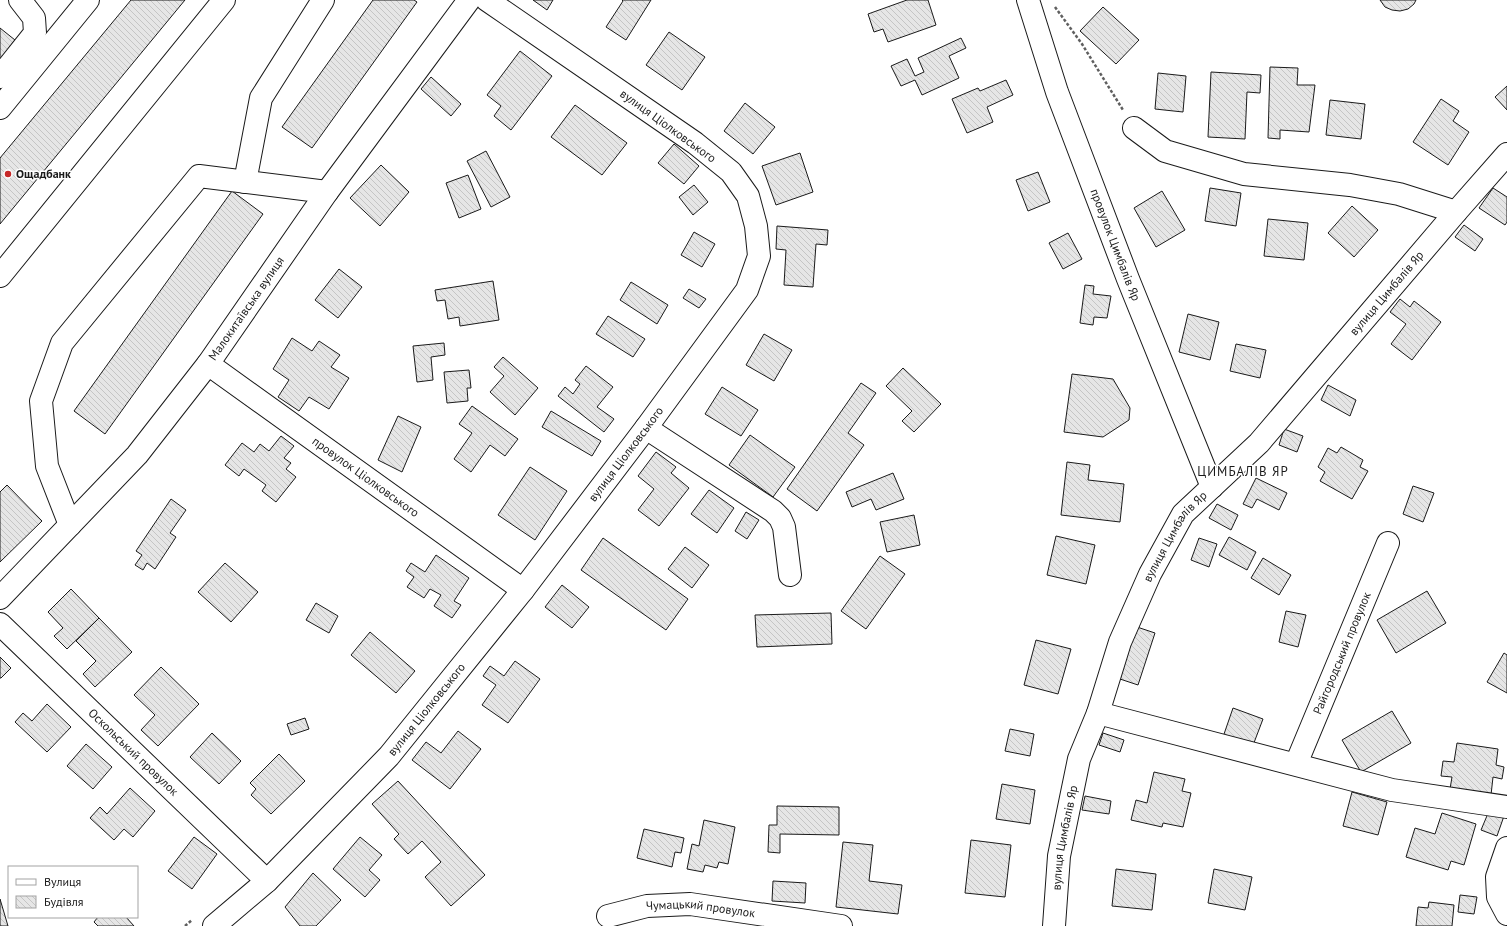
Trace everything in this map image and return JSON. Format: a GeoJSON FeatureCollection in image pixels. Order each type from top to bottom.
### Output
{"type":"FeatureCollection","features":[{"type":"Feature","properties":{"kind":"street"},"geometry":{"type":"LineString","coordinates":[[0,77],[35,33],[34,18],[20,0]]}},
{"type":"Feature","properties":{"kind":"street"},"geometry":{"type":"LineString","coordinates":[[0,108],[88,0]]}},
{"type":"Feature","properties":{"kind":"street"},"geometry":{"type":"LineString","coordinates":[[0,276],[224,0]]}},
{"type":"Feature","properties":{"kind":"street"},"geometry":{"type":"LineString","coordinates":[[245,182],[261,98],[323,0]]}},
{"type":"Feature","properties":{"kind":"street","name":"Малокитаївська вулиця"},"geometry":{"type":"LineString","coordinates":[[0,598],[137,455],[208,364],[327,192],[469,0]]}},
{"type":"Feature","properties":{"kind":"street","name":"вулиця Ціолковського"},"geometry":{"type":"LineString","coordinates":[[214,926],[267,881],[389,756],[523,590],[646,428],[747,290],[759,256],[756,226],[748,196],[730,172],[695,143],[487,0]]}},
{"type":"Feature","properties":{"kind":"street","name":"провулок Цимбалів Яр"},"geometry":{"type":"LineString","coordinates":[[1028,0],[1057,92],[1125,272],[1212,487]]}},
{"type":"Feature","properties":{"kind":"street"},"geometry":{"type":"LineString","coordinates":[[1134,128],[1165,151],[1244,174],[1350,185],[1399,194],[1456,212]]}},
{"type":"Feature","properties":{"kind":"street","name":"вулиця Цимбалів Яр"},"geometry":{"type":"LineString","coordinates":[[1054,926],[1059,856],[1079,759],[1098,713],[1120,642],[1150,574],[1183,514],[1259,444],[1507,154]]}},
{"type":"Feature","properties":{"kind":"street"},"geometry":{"type":"LineString","coordinates":[[70,525],[46,466],[41,401],[62,343],[199,176],[327,192]]}},
{"type":"Feature","properties":{"kind":"street","name":"провулок Ціолковського"},"geometry":{"type":"LineString","coordinates":[[208,364],[523,590]]}},
{"type":"Feature","properties":{"kind":"street"},"geometry":{"type":"LineString","coordinates":[[646,428],[776,514],[784,527],[790,575]]}},
{"type":"Feature","properties":{"kind":"street","name":"Райгородський провулок"},"geometry":{"type":"LineString","coordinates":[[1296,764],[1388,543]]}},
{"type":"Feature","properties":{"kind":"street","name":"Оскольський провулок"},"geometry":{"type":"LineString","coordinates":[[0,624],[267,881]]}},
{"type":"Feature","properties":{"kind":"street"},"geometry":{"type":"LineString","coordinates":[[1098,713],[1392,790],[1507,807]]}},
{"type":"Feature","properties":{"kind":"street"},"geometry":{"type":"LineString","coordinates":[[1507,848],[1497,877],[1498,896],[1507,914]]}},
{"type":"Feature","properties":{"kind":"street","name":"Чумацький провулок"},"geometry":{"type":"LineString","coordinates":[[608,916],[647,906],[690,904],[836,926]]}},
{"type":"Feature","properties":{"kind":"path"},"geometry":{"type":"LineString","coordinates":[[1054,6],[1082,44],[1134,128]]}},
{"type":"Feature","properties":{"kind":"building"},"geometry":{"type":"Polygon","coordinates":[[[131,0],[185,0],[0,224],[0,158],[131,0]]]}},
{"type":"Feature","properties":{"kind":"building"},"geometry":{"type":"Polygon","coordinates":[[[373,0],[414,0],[417,2],[312,148],[282,127],[373,0]]]}},
{"type":"Feature","properties":{"kind":"building"},"geometry":{"type":"Polygon","coordinates":[[[533,0],[553,0],[547,10],[533,0]]]}},
{"type":"Feature","properties":{"kind":"building"},"geometry":{"type":"Polygon","coordinates":[[[622,0],[651,0],[626,40],[606,27],[623,1],[622,0]]]}},
{"type":"Feature","properties":{"kind":"building"},"geometry":{"type":"Polygon","coordinates":[[[907,0],[928,0],[936,25],[888,42],[883,29],[874,32],[868,14],[907,0]]]}},
{"type":"Feature","properties":{"kind":"building"},"geometry":{"type":"Polygon","coordinates":[[[1380,0],[1416,0],[1408,9],[1400,11],[1385,7],[1380,0]]]}},
{"type":"Feature","properties":{"kind":"building"},"geometry":{"type":"Polygon","coordinates":[[[1103,7],[1139,40],[1116,64],[1080,31],[1103,7]]]}},
{"type":"Feature","properties":{"kind":"building"},"geometry":{"type":"Polygon","coordinates":[[[0,28],[15,40],[0,60],[0,28]]]}},
{"type":"Feature","properties":{"kind":"building"},"geometry":{"type":"Polygon","coordinates":[[[669,32],[705,57],[682,90],[646,65],[669,32]]]}},
{"type":"Feature","properties":{"kind":"building"},"geometry":{"type":"Polygon","coordinates":[[[961,38],[966,48],[949,56],[959,78],[922,95],[915,80],[901,86],[891,66],[907,59],[915,76],[924,72],[918,58],[961,38]]]}},
{"type":"Feature","properties":{"kind":"building"},"geometry":{"type":"Polygon","coordinates":[[[520,51],[552,76],[511,130],[494,116],[501,106],[487,95],[520,51]]]}},
{"type":"Feature","properties":{"kind":"building"},"geometry":{"type":"Polygon","coordinates":[[[1270,67],[1298,68],[1297,85],[1315,85],[1309,132],[1280,130],[1280,139],[1268,138],[1270,67]]]}},
{"type":"Feature","properties":{"kind":"building"},"geometry":{"type":"Polygon","coordinates":[[[1211,72],[1261,75],[1260,93],[1247,92],[1245,139],[1208,137],[1211,72]]]}},
{"type":"Feature","properties":{"kind":"building"},"geometry":{"type":"Polygon","coordinates":[[[1158,73],[1186,76],[1183,112],[1155,109],[1158,73]]]}},
{"type":"Feature","properties":{"kind":"building"},"geometry":{"type":"Polygon","coordinates":[[[431,77],[461,104],[451,116],[421,89],[431,77]]]}},
{"type":"Feature","properties":{"kind":"building"},"geometry":{"type":"Polygon","coordinates":[[[1006,80],[1013,95],[987,107],[993,122],[967,133],[952,99],[978,88],[980,91],[1006,80]]]}},
{"type":"Feature","properties":{"kind":"building"},"geometry":{"type":"Polygon","coordinates":[[[1507,86],[1507,110],[1495,97],[1507,86]]]}},
{"type":"Feature","properties":{"kind":"building"},"geometry":{"type":"Polygon","coordinates":[[[1441,99],[1459,111],[1453,121],[1469,132],[1448,165],[1413,142],[1441,99]]]}},
{"type":"Feature","properties":{"kind":"building"},"geometry":{"type":"Polygon","coordinates":[[[1330,100],[1365,104],[1361,139],[1326,135],[1330,100]]]}},
{"type":"Feature","properties":{"kind":"building"},"geometry":{"type":"Polygon","coordinates":[[[745,103],[775,127],[753,154],[724,131],[745,103]]]}},
{"type":"Feature","properties":{"kind":"building"},"geometry":{"type":"Polygon","coordinates":[[[575,105],[627,143],[602,175],[551,137],[575,105]]]}},
{"type":"Feature","properties":{"kind":"building"},"geometry":{"type":"Polygon","coordinates":[[[674,144],[699,166],[684,184],[658,163],[674,144]]]}},
{"type":"Feature","properties":{"kind":"building"},"geometry":{"type":"Polygon","coordinates":[[[486,151],[510,197],[491,207],[467,161],[486,151]]]}},
{"type":"Feature","properties":{"kind":"building"},"geometry":{"type":"Polygon","coordinates":[[[800,153],[813,192],[776,205],[762,166],[800,153]]]}},
{"type":"Feature","properties":{"kind":"building"},"geometry":{"type":"Polygon","coordinates":[[[381,165],[409,192],[380,226],[350,198],[381,165]]]}},
{"type":"Feature","properties":{"kind":"building"},"geometry":{"type":"Polygon","coordinates":[[[1038,172],[1050,202],[1028,211],[1016,180],[1038,172]]]}},
{"type":"Feature","properties":{"kind":"building"},"geometry":{"type":"Polygon","coordinates":[[[468,175],[481,209],[459,218],[446,183],[468,175]]]}},
{"type":"Feature","properties":{"kind":"building"},"geometry":{"type":"Polygon","coordinates":[[[694,185],[708,202],[693,215],[679,197],[694,185]]]}},
{"type":"Feature","properties":{"kind":"building"},"geometry":{"type":"Polygon","coordinates":[[[1210,188],[1241,193],[1236,226],[1205,221],[1210,188]]]}},
{"type":"Feature","properties":{"kind":"building"},"geometry":{"type":"Polygon","coordinates":[[[1493,188],[1507,197],[1507,222],[1505,225],[1479,208],[1493,188]]]}},
{"type":"Feature","properties":{"kind":"building"},"geometry":{"type":"Polygon","coordinates":[[[232,191],[263,214],[105,434],[74,411],[232,191]]]}},
{"type":"Feature","properties":{"kind":"building"},"geometry":{"type":"Polygon","coordinates":[[[1162,191],[1185,230],[1156,247],[1134,208],[1162,191]]]}},
{"type":"Feature","properties":{"kind":"building"},"geometry":{"type":"Polygon","coordinates":[[[1352,206],[1378,230],[1354,257],[1328,233],[1352,206]]]}},
{"type":"Feature","properties":{"kind":"building"},"geometry":{"type":"Polygon","coordinates":[[[1268,219],[1308,223],[1304,260],[1264,256],[1268,219]]]}},
{"type":"Feature","properties":{"kind":"building"},"geometry":{"type":"Polygon","coordinates":[[[1464,225],[1483,239],[1475,251],[1455,237],[1464,225]]]}},
{"type":"Feature","properties":{"kind":"building"},"geometry":{"type":"Polygon","coordinates":[[[777,226],[828,230],[827,245],[816,244],[813,287],[784,285],[786,250],[776,249],[777,226]]]}},
{"type":"Feature","properties":{"kind":"building"},"geometry":{"type":"Polygon","coordinates":[[[694,232],[715,244],[702,267],[681,255],[694,232]]]}},
{"type":"Feature","properties":{"kind":"building"},"geometry":{"type":"Polygon","coordinates":[[[1068,233],[1082,259],[1063,269],[1049,243],[1068,233]]]}},
{"type":"Feature","properties":{"kind":"building"},"geometry":{"type":"Polygon","coordinates":[[[339,269],[362,287],[338,318],[315,300],[339,269]]]}},
{"type":"Feature","properties":{"kind":"building"},"geometry":{"type":"Polygon","coordinates":[[[493,281],[499,320],[460,326],[459,317],[448,319],[445,300],[437,301],[435,290],[493,281]]]}},
{"type":"Feature","properties":{"kind":"building"},"geometry":{"type":"Polygon","coordinates":[[[631,282],[668,305],[657,324],[620,300],[631,282]]]}},
{"type":"Feature","properties":{"kind":"building"},"geometry":{"type":"Polygon","coordinates":[[[1085,285],[1094,286],[1093,294],[1111,296],[1107,318],[1094,317],[1093,325],[1080,323],[1085,285]]]}},
{"type":"Feature","properties":{"kind":"building"},"geometry":{"type":"Polygon","coordinates":[[[689,289],[706,299],[699,308],[683,298],[689,289]]]}},
{"type":"Feature","properties":{"kind":"building"},"geometry":{"type":"Polygon","coordinates":[[[1400,299],[1410,307],[1414,301],[1441,322],[1412,360],[1391,344],[1406,324],[1390,312],[1400,299]]]}},
{"type":"Feature","properties":{"kind":"building"},"geometry":{"type":"Polygon","coordinates":[[[1188,314],[1219,322],[1210,360],[1179,352],[1188,314]]]}},
{"type":"Feature","properties":{"kind":"building"},"geometry":{"type":"Polygon","coordinates":[[[608,316],[645,339],[633,357],[596,334],[608,316]]]}},
{"type":"Feature","properties":{"kind":"building"},"geometry":{"type":"Polygon","coordinates":[[[764,334],[792,350],[774,381],[746,365],[764,334]]]}},
{"type":"Feature","properties":{"kind":"building"},"geometry":{"type":"Polygon","coordinates":[[[292,338],[312,351],[319,341],[340,355],[331,367],[349,378],[329,409],[309,397],[299,411],[278,397],[289,380],[273,369],[292,338]]]}},
{"type":"Feature","properties":{"kind":"building"},"geometry":{"type":"Polygon","coordinates":[[[444,343],[445,355],[431,357],[433,380],[417,382],[413,346],[444,343]]]}},
{"type":"Feature","properties":{"kind":"building"},"geometry":{"type":"Polygon","coordinates":[[[1236,344],[1266,350],[1260,378],[1230,371],[1236,344]]]}},
{"type":"Feature","properties":{"kind":"building"},"geometry":{"type":"Polygon","coordinates":[[[503,357],[538,388],[515,415],[490,392],[504,376],[494,367],[503,357]]]}},
{"type":"Feature","properties":{"kind":"building"},"geometry":{"type":"Polygon","coordinates":[[[586,366],[613,387],[597,407],[614,419],[604,432],[558,396],[565,387],[573,394],[580,384],[575,380],[586,366]]]}},
{"type":"Feature","properties":{"kind":"building"},"geometry":{"type":"Polygon","coordinates":[[[903,368],[941,404],[914,432],[902,421],[912,411],[886,386],[903,368]]]}},
{"type":"Feature","properties":{"kind":"building"},"geometry":{"type":"Polygon","coordinates":[[[469,370],[471,388],[467,388],[468,401],[447,403],[444,372],[469,370]]]}},
{"type":"Feature","properties":{"kind":"building"},"geometry":{"type":"Polygon","coordinates":[[[1072,374],[1113,379],[1130,408],[1129,420],[1103,437],[1064,432],[1072,374]]]}},
{"type":"Feature","properties":{"kind":"building"},"geometry":{"type":"Polygon","coordinates":[[[861,383],[876,393],[848,433],[864,445],[817,511],[787,489],[861,383]]]}},
{"type":"Feature","properties":{"kind":"building"},"geometry":{"type":"Polygon","coordinates":[[[1328,385],[1356,400],[1350,416],[1321,400],[1328,385]]]}},
{"type":"Feature","properties":{"kind":"building"},"geometry":{"type":"Polygon","coordinates":[[[722,387],[758,410],[741,436],[705,414],[722,387]]]}},
{"type":"Feature","properties":{"kind":"building"},"geometry":{"type":"Polygon","coordinates":[[[472,406],[518,439],[505,456],[490,445],[471,472],[454,459],[472,433],[459,424],[472,406]]]}},
{"type":"Feature","properties":{"kind":"building"},"geometry":{"type":"Polygon","coordinates":[[[551,411],[601,441],[592,456],[542,427],[551,411]]]}},
{"type":"Feature","properties":{"kind":"building"},"geometry":{"type":"Polygon","coordinates":[[[398,416],[421,427],[402,472],[378,460],[398,416]]]}},
{"type":"Feature","properties":{"kind":"building"},"geometry":{"type":"Polygon","coordinates":[[[1284,429],[1303,436],[1297,452],[1279,445],[1284,429]]]}},
{"type":"Feature","properties":{"kind":"building"},"geometry":{"type":"Polygon","coordinates":[[[750,435],[795,467],[773,497],[729,465],[750,435]]]}},
{"type":"Feature","properties":{"kind":"building"},"geometry":{"type":"Polygon","coordinates":[[[281,436],[294,446],[284,458],[291,463],[286,469],[296,477],[276,502],[262,491],[266,485],[244,469],[239,476],[225,465],[242,443],[254,452],[260,444],[269,451],[281,436]]]}},
{"type":"Feature","properties":{"kind":"building"},"geometry":{"type":"Polygon","coordinates":[[[1341,447],[1363,460],[1360,467],[1368,471],[1352,499],[1320,481],[1325,472],[1318,467],[1328,448],[1337,453],[1341,447]]]}},
{"type":"Feature","properties":{"kind":"building"},"geometry":{"type":"Polygon","coordinates":[[[656,452],[676,467],[671,473],[689,488],[659,526],[638,510],[654,489],[638,476],[656,452]]]}},
{"type":"Feature","properties":{"kind":"building"},"geometry":{"type":"Polygon","coordinates":[[[1067,462],[1090,465],[1088,480],[1124,484],[1120,522],[1061,515],[1067,462]]]}},
{"type":"Feature","properties":{"kind":"building"},"geometry":{"type":"Polygon","coordinates":[[[530,467],[567,491],[535,540],[498,515],[530,467]]]}},
{"type":"Feature","properties":{"kind":"building"},"geometry":{"type":"Polygon","coordinates":[[[893,473],[904,499],[876,510],[871,499],[852,507],[846,492],[893,473]]]}},
{"type":"Feature","properties":{"kind":"building"},"geometry":{"type":"Polygon","coordinates":[[[1256,478],[1287,493],[1279,510],[1257,499],[1252,508],[1243,504],[1256,478]]]}},
{"type":"Feature","properties":{"kind":"building"},"geometry":{"type":"Polygon","coordinates":[[[7,485],[42,521],[0,562],[0,492],[7,485]]]}},
{"type":"Feature","properties":{"kind":"building"},"geometry":{"type":"Polygon","coordinates":[[[1413,486],[1434,493],[1423,522],[1403,514],[1413,486]]]}},
{"type":"Feature","properties":{"kind":"building"},"geometry":{"type":"Polygon","coordinates":[[[709,490],[734,508],[717,533],[691,514],[709,490]]]}},
{"type":"Feature","properties":{"kind":"building"},"geometry":{"type":"Polygon","coordinates":[[[171,499],[186,510],[170,533],[176,537],[155,569],[147,563],[143,570],[135,565],[142,555],[136,551],[171,499]]]}},
{"type":"Feature","properties":{"kind":"building"},"geometry":{"type":"Polygon","coordinates":[[[1217,504],[1238,515],[1231,530],[1209,518],[1217,504]]]}},
{"type":"Feature","properties":{"kind":"building"},"geometry":{"type":"Polygon","coordinates":[[[746,512],[759,520],[747,539],[735,531],[746,512]]]}},
{"type":"Feature","properties":{"kind":"building"},"geometry":{"type":"Polygon","coordinates":[[[914,515],[920,545],[887,552],[880,522],[914,515]]]}},
{"type":"Feature","properties":{"kind":"building"},"geometry":{"type":"Polygon","coordinates":[[[1056,536],[1095,545],[1086,584],[1047,575],[1056,536]]]}},
{"type":"Feature","properties":{"kind":"building"},"geometry":{"type":"Polygon","coordinates":[[[1229,537],[1256,552],[1247,570],[1219,555],[1229,537]]]}},
{"type":"Feature","properties":{"kind":"building"},"geometry":{"type":"Polygon","coordinates":[[[603,538],[688,599],[666,630],[581,570],[603,538]]]}},
{"type":"Feature","properties":{"kind":"building"},"geometry":{"type":"Polygon","coordinates":[[[1199,538],[1217,544],[1209,567],[1191,560],[1199,538]]]}},
{"type":"Feature","properties":{"kind":"building"},"geometry":{"type":"Polygon","coordinates":[[[685,547],[709,565],[692,588],[668,569],[685,547]]]}},
{"type":"Feature","properties":{"kind":"building"},"geometry":{"type":"Polygon","coordinates":[[[436,555],[469,578],[454,601],[461,605],[452,618],[434,606],[441,595],[430,589],[424,598],[407,587],[414,577],[406,571],[411,563],[425,572],[436,555]]]}},
{"type":"Feature","properties":{"kind":"building"},"geometry":{"type":"Polygon","coordinates":[[[880,556],[905,574],[866,629],[841,611],[880,556]]]}},
{"type":"Feature","properties":{"kind":"building"},"geometry":{"type":"Polygon","coordinates":[[[1263,558],[1291,575],[1279,595],[1251,578],[1263,558]]]}},
{"type":"Feature","properties":{"kind":"building"},"geometry":{"type":"Polygon","coordinates":[[[225,563],[258,592],[231,622],[198,592],[225,563]]]}},
{"type":"Feature","properties":{"kind":"building"},"geometry":{"type":"Polygon","coordinates":[[[562,585],[589,607],[572,628],[545,607],[562,585]]]}},
{"type":"Feature","properties":{"kind":"building"},"geometry":{"type":"Polygon","coordinates":[[[71,589],[99,618],[67,649],[54,636],[63,628],[48,612],[71,589]]]}},
{"type":"Feature","properties":{"kind":"building"},"geometry":{"type":"Polygon","coordinates":[[[1427,591],[1446,623],[1396,653],[1377,620],[1427,591]]]}},
{"type":"Feature","properties":{"kind":"building"},"geometry":{"type":"Polygon","coordinates":[[[316,603],[338,616],[329,633],[306,620],[316,603]]]}},
{"type":"Feature","properties":{"kind":"building"},"geometry":{"type":"Polygon","coordinates":[[[1286,611],[1306,615],[1298,647],[1279,642],[1286,611]]]}},
{"type":"Feature","properties":{"kind":"building"},"geometry":{"type":"Polygon","coordinates":[[[831,613],[832,644],[757,647],[755,615],[831,613]]]}},
{"type":"Feature","properties":{"kind":"building"},"geometry":{"type":"Polygon","coordinates":[[[99,618],[132,652],[95,687],[83,674],[96,661],[76,641],[99,618]]]}},
{"type":"Feature","properties":{"kind":"building"},"geometry":{"type":"Polygon","coordinates":[[[1134,626],[1155,633],[1138,685],[1117,678],[1134,626]]]}},
{"type":"Feature","properties":{"kind":"building"},"geometry":{"type":"Polygon","coordinates":[[[370,632],[415,671],[396,693],[351,655],[370,632]]]}},
{"type":"Feature","properties":{"kind":"building"},"geometry":{"type":"Polygon","coordinates":[[[1036,640],[1071,649],[1058,694],[1024,685],[1036,640]]]}},
{"type":"Feature","properties":{"kind":"building"},"geometry":{"type":"Polygon","coordinates":[[[1504,653],[1507,655],[1507,693],[1487,682],[1504,653]]]}},
{"type":"Feature","properties":{"kind":"building"},"geometry":{"type":"Polygon","coordinates":[[[0,657],[11,668],[1,678],[0,678],[0,657]]]}},
{"type":"Feature","properties":{"kind":"building"},"geometry":{"type":"Polygon","coordinates":[[[515,661],[540,679],[508,723],[482,705],[496,685],[483,676],[490,666],[504,676],[515,661]]]}},
{"type":"Feature","properties":{"kind":"building"},"geometry":{"type":"Polygon","coordinates":[[[161,667],[199,704],[158,746],[141,730],[155,715],[134,695],[161,667]]]}},
{"type":"Feature","properties":{"kind":"building"},"geometry":{"type":"Polygon","coordinates":[[[47,704],[71,727],[47,752],[15,722],[23,713],[32,721],[47,704]]]}},
{"type":"Feature","properties":{"kind":"building"},"geometry":{"type":"Polygon","coordinates":[[[1233,708],[1263,719],[1252,748],[1223,737],[1233,708]]]}},
{"type":"Feature","properties":{"kind":"building"},"geometry":{"type":"Polygon","coordinates":[[[1392,711],[1411,743],[1361,772],[1342,740],[1392,711]]]}},
{"type":"Feature","properties":{"kind":"building"},"geometry":{"type":"Polygon","coordinates":[[[305,718],[309,729],[291,735],[287,724],[305,718]]]}},
{"type":"Feature","properties":{"kind":"building"},"geometry":{"type":"Polygon","coordinates":[[[1010,729],[1034,734],[1030,756],[1005,751],[1010,729]]]}},
{"type":"Feature","properties":{"kind":"building"},"geometry":{"type":"Polygon","coordinates":[[[458,731],[481,749],[450,789],[412,760],[426,742],[441,753],[458,731]]]}},
{"type":"Feature","properties":{"kind":"building"},"geometry":{"type":"Polygon","coordinates":[[[212,733],[241,761],[219,784],[190,757],[212,733]]]}},
{"type":"Feature","properties":{"kind":"building"},"geometry":{"type":"Polygon","coordinates":[[[1103,733],[1124,740],[1120,752],[1099,745],[1103,733]]]}},
{"type":"Feature","properties":{"kind":"building"},"geometry":{"type":"Polygon","coordinates":[[[1457,743],[1498,749],[1496,765],[1504,767],[1502,779],[1493,777],[1491,795],[1450,789],[1452,777],[1441,776],[1443,761],[1454,762],[1457,743]]]}},
{"type":"Feature","properties":{"kind":"building"},"geometry":{"type":"Polygon","coordinates":[[[86,744],[112,767],[93,789],[67,766],[86,744]]]}},
{"type":"Feature","properties":{"kind":"building"},"geometry":{"type":"Polygon","coordinates":[[[279,754],[305,781],[271,814],[251,795],[256,789],[250,783],[279,754]]]}},
{"type":"Feature","properties":{"kind":"building"},"geometry":{"type":"Polygon","coordinates":[[[1154,772],[1185,779],[1182,791],[1191,793],[1183,827],[1163,823],[1162,827],[1131,820],[1136,800],[1147,803],[1154,772]]]}},
{"type":"Feature","properties":{"kind":"building"},"geometry":{"type":"Polygon","coordinates":[[[398,781],[485,875],[451,906],[425,877],[441,862],[422,841],[408,854],[394,839],[399,834],[372,804],[398,781]]]}},
{"type":"Feature","properties":{"kind":"building"},"geometry":{"type":"Polygon","coordinates":[[[1002,784],[1035,790],[1030,824],[996,819],[1002,784]]]}},
{"type":"Feature","properties":{"kind":"building"},"geometry":{"type":"Polygon","coordinates":[[[130,788],[155,811],[133,837],[124,829],[114,840],[90,818],[100,807],[107,814],[130,788]]]}},
{"type":"Feature","properties":{"kind":"building"},"geometry":{"type":"Polygon","coordinates":[[[1352,792],[1387,802],[1378,835],[1343,826],[1352,792]]]}},
{"type":"Feature","properties":{"kind":"building"},"geometry":{"type":"Polygon","coordinates":[[[1085,796],[1111,801],[1109,814],[1082,810],[1085,796]]]}},
{"type":"Feature","properties":{"kind":"building"},"geometry":{"type":"Polygon","coordinates":[[[777,806],[839,807],[839,835],[780,834],[780,853],[768,852],[769,825],[777,825],[777,806]]]}},
{"type":"Feature","properties":{"kind":"building"},"geometry":{"type":"Polygon","coordinates":[[[1489,811],[1504,816],[1497,836],[1481,830],[1489,811]]]}},
{"type":"Feature","properties":{"kind":"building"},"geometry":{"type":"Polygon","coordinates":[[[1442,813],[1476,824],[1464,865],[1451,861],[1448,870],[1406,857],[1415,828],[1435,834],[1442,813]]]}},
{"type":"Feature","properties":{"kind":"building"},"geometry":{"type":"Polygon","coordinates":[[[704,820],[735,827],[728,864],[719,862],[717,868],[705,865],[703,872],[687,869],[692,844],[699,846],[704,820]]]}},
{"type":"Feature","properties":{"kind":"building"},"geometry":{"type":"Polygon","coordinates":[[[644,829],[684,838],[681,853],[675,852],[672,867],[637,858],[644,829]]]}},
{"type":"Feature","properties":{"kind":"building"},"geometry":{"type":"Polygon","coordinates":[[[194,837],[217,854],[192,889],[168,871],[194,837]]]}},
{"type":"Feature","properties":{"kind":"building"},"geometry":{"type":"Polygon","coordinates":[[[360,837],[382,855],[369,870],[380,880],[365,897],[333,869],[360,837]]]}},
{"type":"Feature","properties":{"kind":"building"},"geometry":{"type":"Polygon","coordinates":[[[971,840],[1011,845],[1005,897],[965,893],[971,840]]]}},
{"type":"Feature","properties":{"kind":"building"},"geometry":{"type":"Polygon","coordinates":[[[843,842],[873,845],[869,881],[902,885],[898,914],[836,907],[843,842]]]}},
{"type":"Feature","properties":{"kind":"building"},"geometry":{"type":"Polygon","coordinates":[[[1116,869],[1156,874],[1152,910],[1112,906],[1116,869]]]}},
{"type":"Feature","properties":{"kind":"building"},"geometry":{"type":"Polygon","coordinates":[[[1214,869],[1252,877],[1245,910],[1208,903],[1214,869]]]}},
{"type":"Feature","properties":{"kind":"building"},"geometry":{"type":"Polygon","coordinates":[[[313,873],[341,900],[316,926],[300,926],[285,907],[313,873]]]}},
{"type":"Feature","properties":{"kind":"building"},"geometry":{"type":"Polygon","coordinates":[[[773,881],[806,883],[805,903],[772,901],[773,881]]]}},
{"type":"Feature","properties":{"kind":"building"},"geometry":{"type":"Polygon","coordinates":[[[1460,895],[1477,897],[1474,914],[1458,912],[1460,895]]]}},
{"type":"Feature","properties":{"kind":"building"},"geometry":{"type":"Polygon","coordinates":[[[0,899],[8,926],[0,926],[0,899]]]}},
{"type":"Feature","properties":{"kind":"building"},"geometry":{"type":"Polygon","coordinates":[[[1429,902],[1454,905],[1452,926],[1416,926],[1418,907],[1428,908],[1429,902]]]}},
{"type":"Feature","properties":{"kind":"building"},"geometry":{"type":"Polygon","coordinates":[[[97,918],[127,918],[134,926],[98,926],[94,922],[97,918]]]}},
{"type":"Feature","properties":{"kind":"place","name":"Ощадбанк"},"geometry":{"type":"Point","coordinates":[8,174]}},
{"type":"Feature","properties":{"kind":"district","name":"ЦИМБАЛІВ ЯР"},"geometry":{"type":"Point","coordinates":[1243,471]}}]}
